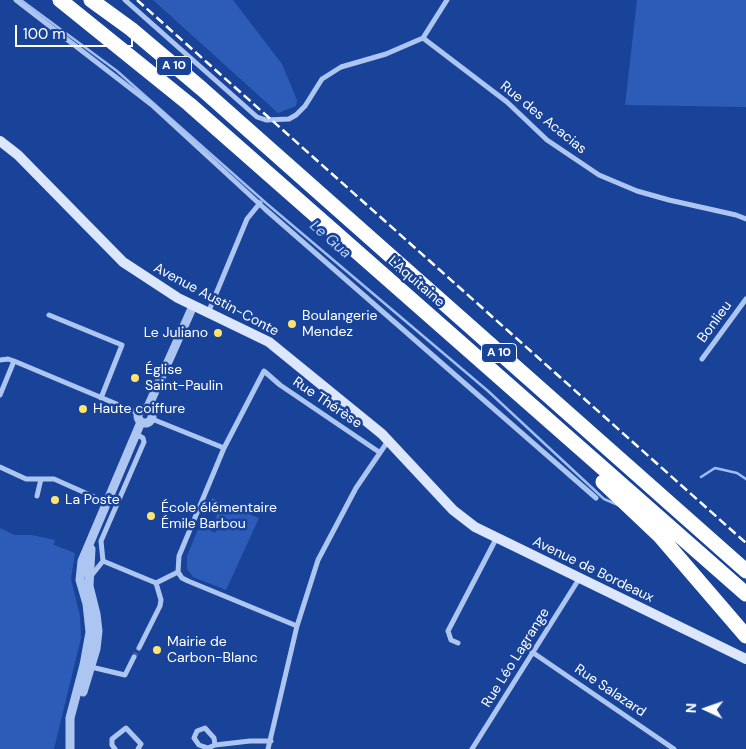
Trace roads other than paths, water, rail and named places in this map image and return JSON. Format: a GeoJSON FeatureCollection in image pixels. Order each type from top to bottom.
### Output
{"type":"FeatureCollection","features":[{"type":"Feature","properties":{"kind":"highway","name":"L'Aquitaine"},"geometry":{"type":"LineString","coordinates":[[60,0],[189,104],[746,594]]}},
{"type":"Feature","properties":{"kind":"highway","name":"L'Aquitaine"},"geometry":{"type":"LineString","coordinates":[[91,0],[131,29],[202,90],[746,571]]}},
{"type":"Feature","properties":{"kind":"highway"},"geometry":{"type":"LineString","coordinates":[[586,454],[589,468],[660,536],[746,636]]}},
{"type":"Feature","properties":{"kind":"main road","name":"Avenue Austin-Conte"},"geometry":{"type":"LineString","coordinates":[[0,141],[18,155],[124,262],[143,277],[193,306],[269,342],[385,437],[453,510]]}},
{"type":"Feature","properties":{"kind":"main road","name":"Avenue de Bordeaux"},"geometry":{"type":"LineString","coordinates":[[453,510],[474,527],[496,539],[746,659]]}},
{"type":"Feature","properties":{"kind":"main road","name":"Avenue de Bordeaux"},"geometry":{"type":"LineString","coordinates":[[726,649],[746,654]]}},
{"type":"Feature","properties":{"kind":"street"},"geometry":{"type":"LineString","coordinates":[[16,0],[152,106],[596,498]]}},
{"type":"Feature","properties":{"kind":"street"},"geometry":{"type":"LineString","coordinates":[[125,0],[262,120],[289,119],[305,106],[322,79],[332,72],[358,60],[392,52],[423,38],[447,0]]}},
{"type":"Feature","properties":{"kind":"street","name":"Rue des Acacias"},"geometry":{"type":"LineString","coordinates":[[423,38],[507,102],[548,140],[599,175],[636,191],[736,214],[746,219]]}},
{"type":"Feature","properties":{"kind":"street"},"geometry":{"type":"LineString","coordinates":[[208,313],[247,219],[260,203]]}},
{"type":"Feature","properties":{"kind":"street","name":"Bonlieu"},"geometry":{"type":"LineString","coordinates":[[702,359],[746,299]]}},
{"type":"Feature","properties":{"kind":"street"},"geometry":{"type":"LineString","coordinates":[[70,749],[70,718],[90,632],[80,572],[85,553],[92,543],[136,434],[139,418],[143,409],[147,409],[193,306]]}},
{"type":"Feature","properties":{"kind":"street"},"geometry":{"type":"LineString","coordinates":[[49,315],[122,345],[101,398]]}},
{"type":"Feature","properties":{"kind":"street"},"geometry":{"type":"LineString","coordinates":[[0,360],[8,359],[14,361],[101,398],[148,422],[152,419],[224,448],[179,556],[178,572],[182,578],[188,581],[297,626]]}},
{"type":"Feature","properties":{"kind":"street"},"geometry":{"type":"LineString","coordinates":[[0,395],[14,361]]}},
{"type":"Feature","properties":{"kind":"street","name":"Rue Thérèse"},"geometry":{"type":"LineString","coordinates":[[224,448],[264,371],[280,385],[379,452]]}},
{"type":"Feature","properties":{"kind":"street"},"geometry":{"type":"LineString","coordinates":[[147,409],[151,412],[152,419]]}},
{"type":"Feature","properties":{"kind":"street"},"geometry":{"type":"LineString","coordinates":[[88,579],[103,561],[101,542],[144,442],[143,438],[136,434]]}},
{"type":"Feature","properties":{"kind":"street"},"geometry":{"type":"LineString","coordinates":[[268,749],[297,626],[318,560],[328,538],[379,452],[385,437]]}},
{"type":"Feature","properties":{"kind":"street"},"geometry":{"type":"LineString","coordinates":[[0,467],[26,479],[54,479],[108,503]]}},
{"type":"Feature","properties":{"kind":"street"},"geometry":{"type":"LineString","coordinates":[[36,496],[41,479]]}},
{"type":"Feature","properties":{"kind":"street"},"geometry":{"type":"LineString","coordinates":[[458,643],[451,640],[448,631],[496,539]]}},
{"type":"Feature","properties":{"kind":"street"},"geometry":{"type":"LineString","coordinates":[[74,749],[76,718],[91,667],[98,631],[88,579],[92,543]]}},
{"type":"Feature","properties":{"kind":"street"},"geometry":{"type":"LineString","coordinates":[[103,561],[156,583],[178,572]]}},
{"type":"Feature","properties":{"kind":"street","name":"Rue Léo Lagrange"},"geometry":{"type":"LineString","coordinates":[[472,749],[579,579]]}},
{"type":"Feature","properties":{"kind":"street"},"geometry":{"type":"LineString","coordinates":[[139,648],[160,606],[161,600],[156,583]]}},
{"type":"Feature","properties":{"kind":"street","name":"Rue Salazard"},"geometry":{"type":"LineString","coordinates":[[532,652],[674,749]]}},
{"type":"Feature","properties":{"kind":"street"},"geometry":{"type":"LineString","coordinates":[[91,667],[125,674],[134,657]]}},
{"type":"Feature","properties":{"kind":"street"},"geometry":{"type":"LineString","coordinates":[[115,749],[112,745],[112,739],[126,728],[142,744],[138,749]]}},
{"type":"Feature","properties":{"kind":"street"},"geometry":{"type":"LineString","coordinates":[[215,745],[250,741],[271,742]]}},
{"type":"Feature","properties":{"kind":"waterway","name":"Le Gua"},"geometry":{"type":"LineString","coordinates":[[21,0],[117,71],[266,203],[488,391],[604,499],[618,505]]}},
{"type":"Feature","properties":{"kind":"waterway","name":"Le Gua"},"geometry":{"type":"LineString","coordinates":[[701,477],[715,468],[737,473],[746,479]]}},
{"type":"Feature","properties":{"kind":"tunnel"},"geometry":{"type":"LineString","coordinates":[[134,657],[139,648]]}},
{"type":"Feature","properties":{"kind":"railway"},"geometry":{"type":"LineString","coordinates":[[137,0],[746,543]]}},
{"type":"Feature","properties":{"kind":"place","name":"Boulangerie Mendez"},"geometry":{"type":"Point","coordinates":[292,324]}},
{"type":"Feature","properties":{"kind":"place","name":"Le Juliano"},"geometry":{"type":"Point","coordinates":[218,333]}},
{"type":"Feature","properties":{"kind":"place","name":"Église Saint-Paulin"},"geometry":{"type":"Point","coordinates":[135,378]}},
{"type":"Feature","properties":{"kind":"place","name":"Haute coiffure"},"geometry":{"type":"Point","coordinates":[83,409]}},
{"type":"Feature","properties":{"kind":"place","name":"La Poste"},"geometry":{"type":"Point","coordinates":[55,500]}},
{"type":"Feature","properties":{"kind":"place","name":"École élémentaire Émile Barbou"},"geometry":{"type":"Point","coordinates":[151,516]}},
{"type":"Feature","properties":{"kind":"place","name":"Mairie de Carbon-Blanc"},"geometry":{"type":"Point","coordinates":[157,650]}}]}
